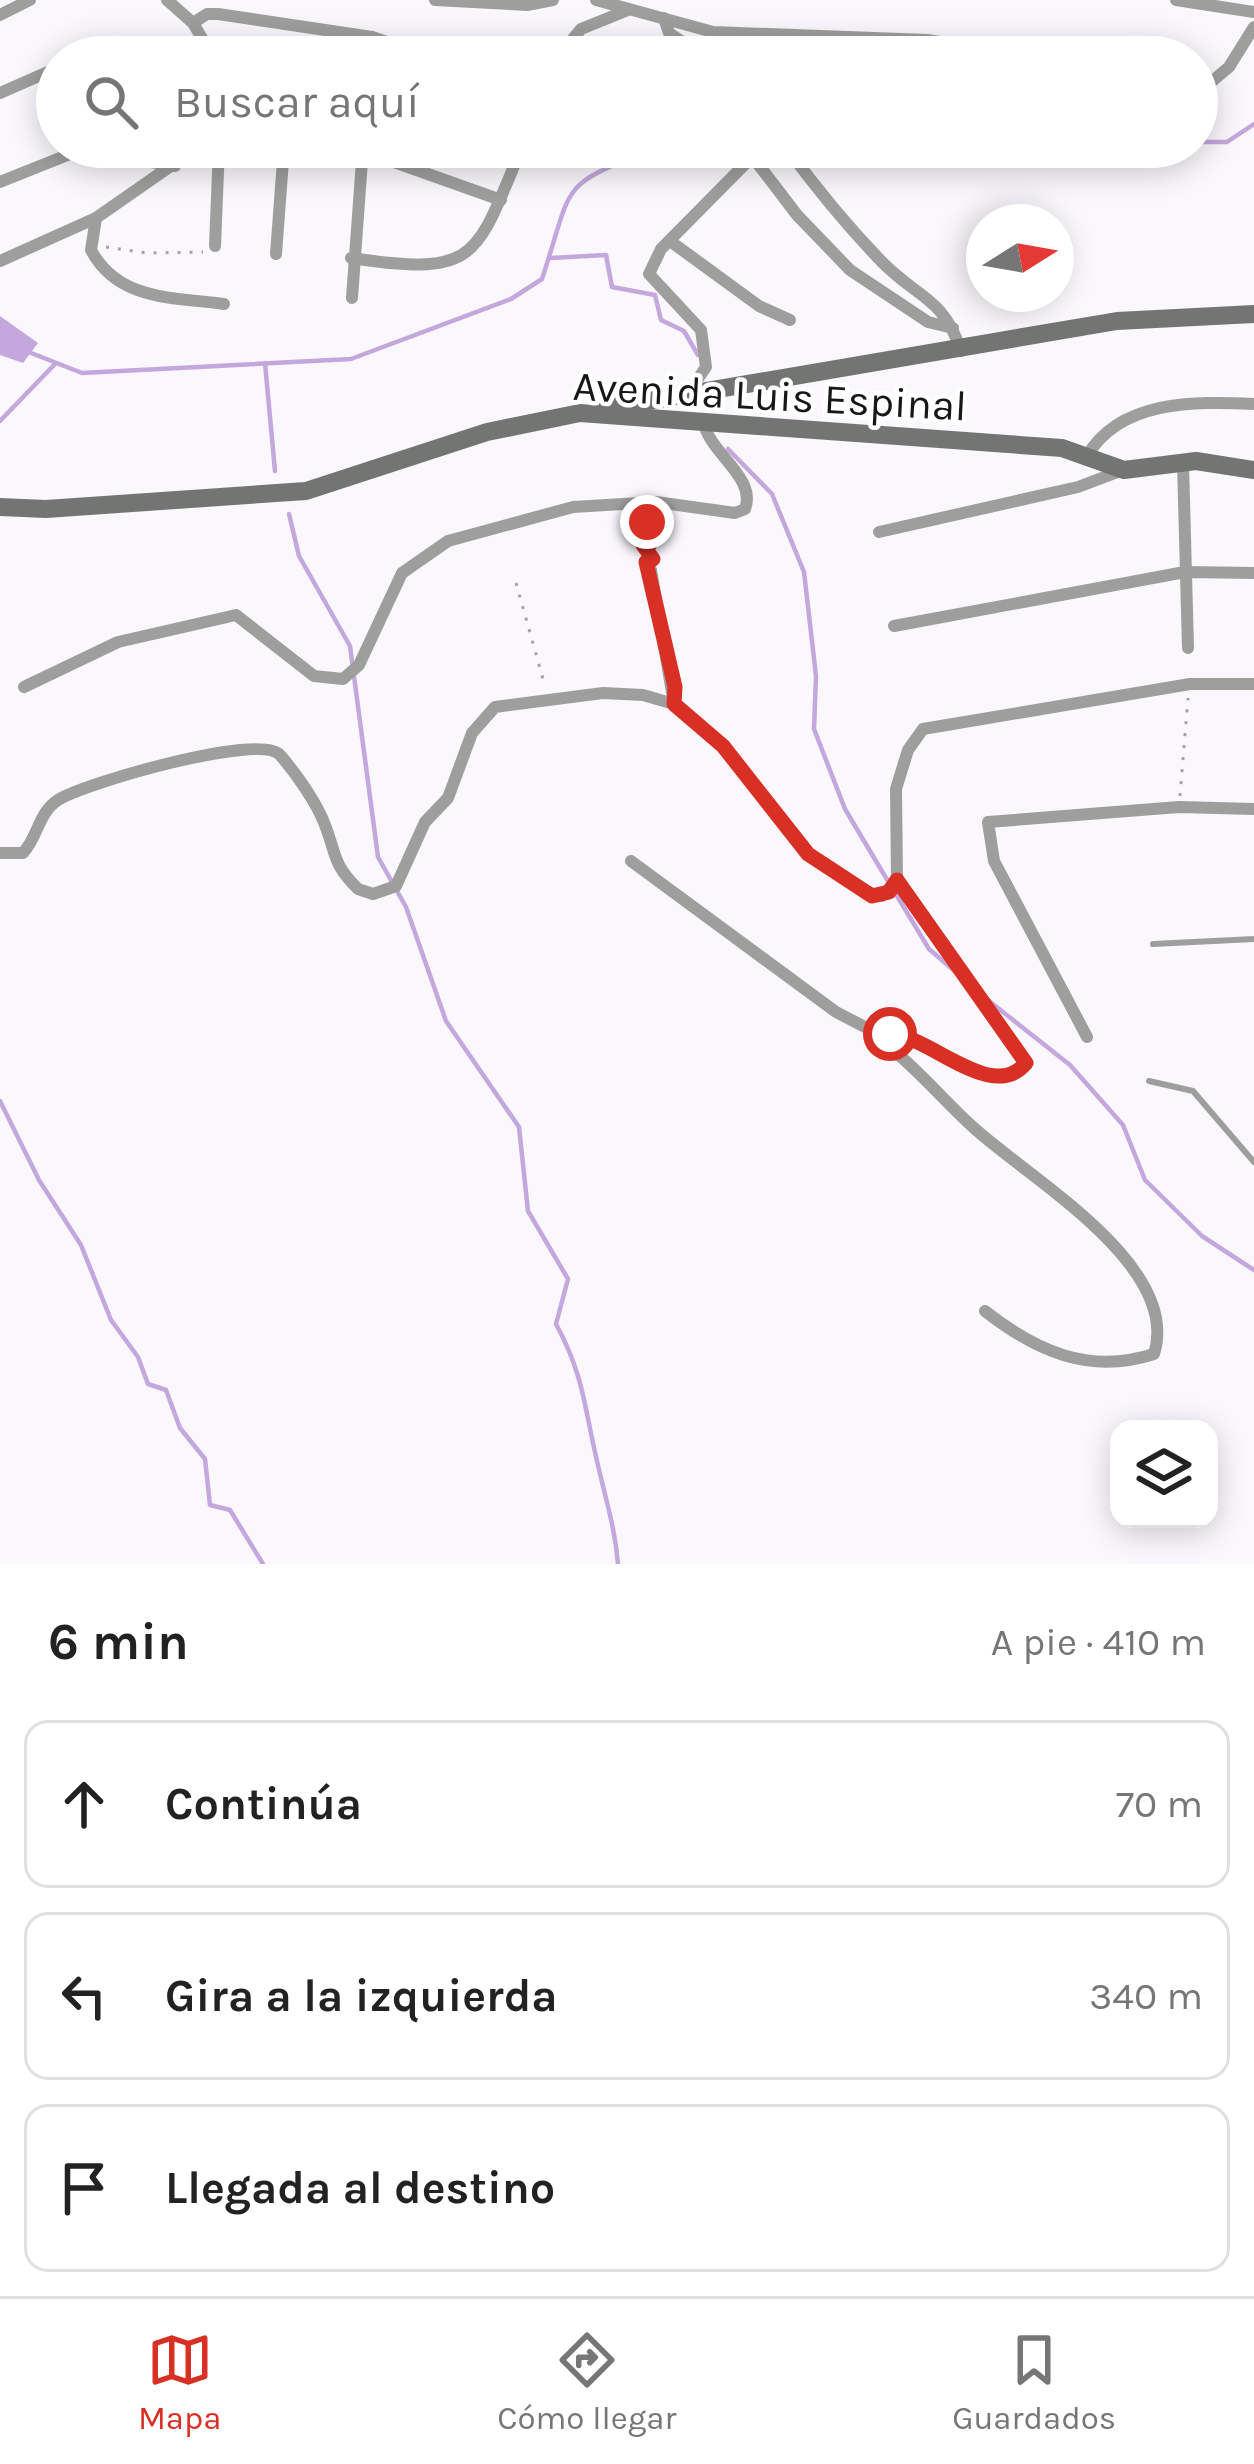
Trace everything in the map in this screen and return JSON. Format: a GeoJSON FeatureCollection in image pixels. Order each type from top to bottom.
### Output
{"type":"FeatureCollection","features":[{"type":"Feature","properties":{"kind":"street"},"geometry":{"type":"LineString","coordinates":[[0,15],[30,0]]}},
{"type":"Feature","properties":{"kind":"street"},"geometry":{"type":"LineString","coordinates":[[166,0],[201,36]]}},
{"type":"Feature","properties":{"kind":"street"},"geometry":{"type":"LineString","coordinates":[[435,0],[527,5],[553,0]]}},
{"type":"Feature","properties":{"kind":"street"},"geometry":{"type":"LineString","coordinates":[[596,0],[733,34],[798,36]]}},
{"type":"Feature","properties":{"kind":"street"},"geometry":{"type":"LineString","coordinates":[[1176,0],[1254,12]]}},
{"type":"Feature","properties":{"kind":"street"},"geometry":{"type":"LineString","coordinates":[[575,36],[581,29],[628,10]]}},
{"type":"Feature","properties":{"kind":"street"},"geometry":{"type":"LineString","coordinates":[[193,23],[207,14],[365,36]]}},
{"type":"Feature","properties":{"kind":"street"},"geometry":{"type":"LineString","coordinates":[[664,18],[674,36]]}},
{"type":"Feature","properties":{"kind":"street"},"geometry":{"type":"LineString","coordinates":[[1218,76],[1254,28]]}},
{"type":"Feature","properties":{"kind":"street"},"geometry":{"type":"LineString","coordinates":[[0,93],[36,77]]}},
{"type":"Feature","properties":{"kind":"street"},"geometry":{"type":"LineString","coordinates":[[0,182],[36,168]]}},
{"type":"Feature","properties":{"kind":"street"},"geometry":{"type":"LineString","coordinates":[[0,261],[96,218],[172,168]]}},
{"type":"Feature","properties":{"kind":"street"},"geometry":{"type":"LineString","coordinates":[[215,246],[218,168]]}},
{"type":"Feature","properties":{"kind":"street"},"geometry":{"type":"LineString","coordinates":[[276,254],[282,168]]}},
{"type":"Feature","properties":{"kind":"street"},"geometry":{"type":"LineString","coordinates":[[352,298],[351,258],[361,168]]}},
{"type":"Feature","properties":{"kind":"street"},"geometry":{"type":"LineString","coordinates":[[414,168],[501,200]]}},
{"type":"Feature","properties":{"kind":"street"},"geometry":{"type":"LineString","coordinates":[[351,258],[441,266],[475,246],[514,168]]}},
{"type":"Feature","properties":{"kind":"street"},"geometry":{"type":"LineString","coordinates":[[688,393],[706,367],[701,330],[649,274],[670,241],[735,168]]}},
{"type":"Feature","properties":{"kind":"street"},"geometry":{"type":"LineString","coordinates":[[762,168],[797,215],[850,270],[928,322],[953,328]]}},
{"type":"Feature","properties":{"kind":"street"},"geometry":{"type":"LineString","coordinates":[[801,168],[831,208],[888,268],[939,304],[961,352]]}},
{"type":"Feature","properties":{"kind":"street"},"geometry":{"type":"LineString","coordinates":[[96,218],[92,244],[101,269],[129,290],[224,304]]}},
{"type":"Feature","properties":{"kind":"street"},"geometry":{"type":"LineString","coordinates":[[670,241],[758,305],[790,320]]}},
{"type":"Feature","properties":{"kind":"street"},"geometry":{"type":"LineString","coordinates":[[580,413],[961,352],[1117,321],[1254,314]]}},
{"type":"Feature","properties":{"kind":"street"},"geometry":{"type":"LineString","coordinates":[[1087,456],[1101,432],[1139,411],[1254,404]]}},
{"type":"Feature","properties":{"kind":"street","name":"Avenida Luis Espinal"},"geometry":{"type":"LineString","coordinates":[[4,508],[306,490],[487,432],[580,413],[1063,448],[1124,470],[1184,463],[1229,463],[1254,470]]}},
{"type":"Feature","properties":{"kind":"street"},"geometry":{"type":"LineString","coordinates":[[24,687],[118,642],[236,615],[314,676],[343,679],[359,664],[395,582],[411,565],[460,537],[513,527],[554,511],[607,505],[685,504],[735,513],[745,509],[744,485],[713,447],[704,424]]}},
{"type":"Feature","properties":{"kind":"street"},"geometry":{"type":"LineString","coordinates":[[1184,463],[1188,648]]}},
{"type":"Feature","properties":{"kind":"street"},"geometry":{"type":"LineString","coordinates":[[879,532],[1078,487],[1124,470]]}},
{"type":"Feature","properties":{"kind":"street"},"geometry":{"type":"LineString","coordinates":[[651,570],[674,704]]}},
{"type":"Feature","properties":{"kind":"street"},"geometry":{"type":"LineString","coordinates":[[894,626],[1185,572],[1254,573]]}},
{"type":"Feature","properties":{"kind":"street"},"geometry":{"type":"LineString","coordinates":[[0,853],[23,853],[34,841],[41,817],[58,800],[181,760],[261,745],[280,754],[320,814],[337,867],[358,889],[386,892],[396,886],[425,822],[448,798],[478,723],[506,703],[643,695],[674,704],[723,746],[808,854],[872,896],[889,892],[897,880],[896,788],[908,751],[922,729],[1190,684],[1254,684]]}},
{"type":"Feature","properties":{"kind":"street"},"geometry":{"type":"LineString","coordinates":[[1087,1037],[994,861],[988,822],[1179,807],[1254,809]]}},
{"type":"Feature","properties":{"kind":"street"},"geometry":{"type":"LineString","coordinates":[[632,861],[836,1012],[886,1038],[971,1126],[1096,1230],[1141,1278],[1161,1331],[1154,1354],[1120,1365],[1072,1360],[1024,1342],[985,1311]]}},
{"type":"Feature","properties":{"kind":"street"},"geometry":{"type":"LineString","coordinates":[[886,1038],[898,1034],[924,1043],[993,1077],[1013,1076],[1026,1063],[897,880]]}},
{"type":"Feature","properties":{"kind":"lane"},"geometry":{"type":"LineString","coordinates":[[1154,944],[1254,939]]}},
{"type":"Feature","properties":{"kind":"lane"},"geometry":{"type":"LineString","coordinates":[[1150,1081],[1193,1091],[1254,1162]]}},
{"type":"Feature","properties":{"kind":"path"},"geometry":{"type":"LineString","coordinates":[[92,244],[196,256],[215,246]]}},
{"type":"Feature","properties":{"kind":"path"},"geometry":{"type":"LineString","coordinates":[[607,505],[613,512],[646,519],[638,523],[639,532],[649,530],[650,544],[643,545],[645,553],[651,551],[653,559],[646,562],[651,570]]}},
{"type":"Feature","properties":{"kind":"path"},"geometry":{"type":"LineString","coordinates":[[516,584],[548,697]]}},
{"type":"Feature","properties":{"kind":"path"},"geometry":{"type":"LineString","coordinates":[[1179,807],[1190,684]]}},
{"type":"Feature","properties":{"kind":"shaded area"},"geometry":{"type":"Polygon","coordinates":[[[0,316],[38,343],[23,363],[0,355],[0,316]]]}},
{"type":"Feature","properties":{"kind":"waterway"},"geometry":{"type":"LineString","coordinates":[[1218,142],[1227,142],[1254,124]]}},
{"type":"Feature","properties":{"kind":"waterway"},"geometry":{"type":"LineString","coordinates":[[26,351],[82,373],[351,359],[511,299],[542,279],[574,190],[607,168]]}},
{"type":"Feature","properties":{"kind":"waterway"},"geometry":{"type":"LineString","coordinates":[[551,258],[606,255],[612,287],[655,295],[661,320],[684,331],[698,355]]}},
{"type":"Feature","properties":{"kind":"waterway"},"geometry":{"type":"LineString","coordinates":[[265,363],[275,471]]}},
{"type":"Feature","properties":{"kind":"waterway"},"geometry":{"type":"LineString","coordinates":[[0,421],[54,365]]}},
{"type":"Feature","properties":{"kind":"waterway"},"geometry":{"type":"LineString","coordinates":[[728,449],[772,494],[804,572],[816,676],[814,729],[845,809],[889,883]]}},
{"type":"Feature","properties":{"kind":"waterway"},"geometry":{"type":"LineString","coordinates":[[289,514],[299,556],[350,646],[378,857],[406,907],[446,1021],[519,1127],[528,1211],[568,1279],[556,1324],[582,1391],[618,1564]]}},
{"type":"Feature","properties":{"kind":"waterway"},"geometry":{"type":"LineString","coordinates":[[894,891],[929,949],[958,974]]}},
{"type":"Feature","properties":{"kind":"waterway"},"geometry":{"type":"LineString","coordinates":[[989,1001],[1070,1065],[1123,1125],[1145,1180],[1202,1236],[1254,1270]]}},
{"type":"Feature","properties":{"kind":"waterway"},"geometry":{"type":"LineString","coordinates":[[0,1101],[39,1180],[81,1245],[111,1320],[138,1357],[148,1384],[166,1390],[180,1428],[205,1459],[210,1505],[230,1510],[263,1564]]}},
{"type":"Feature","properties":{"kind":"route"},"geometry":{"type":"LineString","coordinates":[[647,522],[638,523],[639,532],[649,530],[650,544],[643,545],[653,559],[646,562],[662,619],[674,704],[723,746],[808,854],[872,896],[889,892],[897,880],[946,956],[1026,1063],[1013,1076],[993,1077],[924,1043],[890,1034]]}}]}
